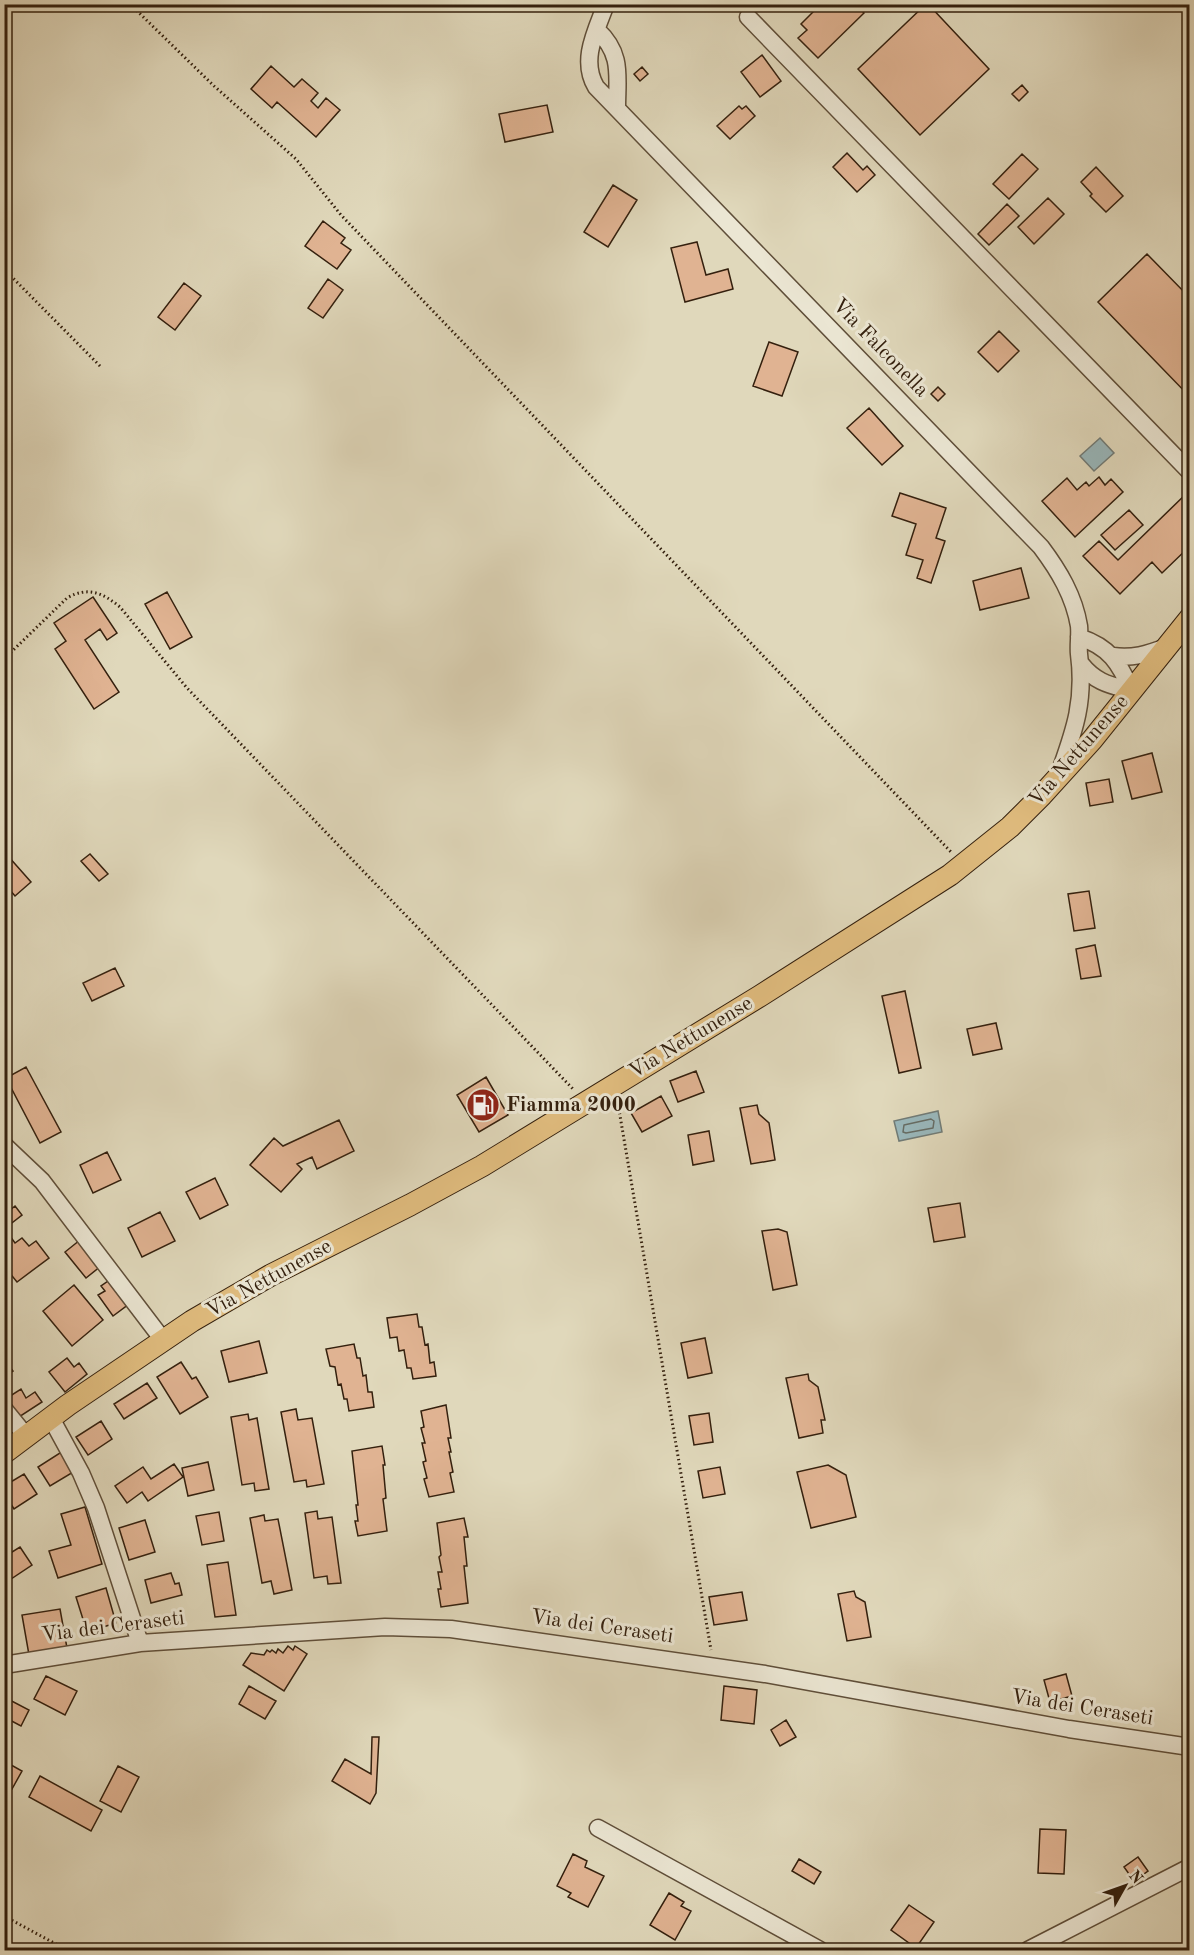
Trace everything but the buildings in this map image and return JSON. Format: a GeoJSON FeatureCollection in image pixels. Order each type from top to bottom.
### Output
{"type":"FeatureCollection","features":[{"type":"Feature","properties":{"kind":"main road","name":"Via Nettunense"},"geometry":{"type":"LineString","coordinates":[[4,1454],[51,1418],[163,1340],[271,1275],[455,1181],[915,899],[964,865],[1010,827],[1058,778],[1190,618]]}},
{"type":"Feature","properties":{"kind":"street","name":"Via Falconella"},"geometry":{"type":"LineString","coordinates":[[606,4],[589,55],[591,78],[596,87],[1041,547],[1058,569],[1069,591],[1078,624],[1082,696],[1077,720],[1058,778]]}},
{"type":"Feature","properties":{"kind":"street"},"geometry":{"type":"LineString","coordinates":[[748,17],[1190,472]]}},
{"type":"Feature","properties":{"kind":"street"},"geometry":{"type":"LineString","coordinates":[[597,30],[613,49],[617,64],[617,108]]}},
{"type":"Feature","properties":{"kind":"street"},"geometry":{"type":"LineString","coordinates":[[1079,637],[1093,642],[1113,656],[1132,691]]}},
{"type":"Feature","properties":{"kind":"street"},"geometry":{"type":"LineString","coordinates":[[1113,656],[1127,658],[1166,647]]}},
{"type":"Feature","properties":{"kind":"street"},"geometry":{"type":"LineString","coordinates":[[1081,664],[1094,678],[1132,691]]}},
{"type":"Feature","properties":{"kind":"street"},"geometry":{"type":"LineString","coordinates":[[4,1145],[34,1172],[50,1191],[163,1340]]}},
{"type":"Feature","properties":{"kind":"street"},"geometry":{"type":"LineString","coordinates":[[4,1409],[26,1437]]}},
{"type":"Feature","properties":{"kind":"street"},"geometry":{"type":"LineString","coordinates":[[51,1418],[81,1473],[96,1508],[140,1643]]}},
{"type":"Feature","properties":{"kind":"street","name":"Via dei Ceraseti"},"geometry":{"type":"LineString","coordinates":[[4,1665],[140,1643],[353,1629],[418,1627],[468,1630],[714,1666],[1069,1729],[1190,1747]]}},
{"type":"Feature","properties":{"kind":"street"},"geometry":{"type":"LineString","coordinates":[[598,1828],[820,1950]]}},
{"type":"Feature","properties":{"kind":"street"},"geometry":{"type":"LineString","coordinates":[[1028,1950],[1190,1867]]}},
{"type":"Feature","properties":{"kind":"path"},"geometry":{"type":"LineString","coordinates":[[130,4],[214,86],[296,159],[348,223],[964,865]]}},
{"type":"Feature","properties":{"kind":"path"},"geometry":{"type":"LineString","coordinates":[[4,269],[101,367]]}},
{"type":"Feature","properties":{"kind":"path"},"geometry":{"type":"LineString","coordinates":[[4,659],[67,598],[91,591],[108,597],[120,607],[188,688],[586,1102]]}},
{"type":"Feature","properties":{"kind":"path"},"geometry":{"type":"LineString","coordinates":[[615,1084],[714,1666]]}},
{"type":"Feature","properties":{"kind":"path"},"geometry":{"type":"LineString","coordinates":[[4,1916],[67,1950]]}},
{"type":"Feature","properties":{"kind":"water"},"geometry":{"type":"Polygon","coordinates":[[[1100,438],[1114,453],[1094,471],[1080,456],[1100,438]]]}},
{"type":"Feature","properties":{"kind":"water"},"geometry":{"type":"Polygon","coordinates":[[[938,1111],[942,1132],[899,1141],[894,1121],[938,1111]]]}},
{"type":"Feature","properties":{"kind":"place","name":"Fiamma 2000"},"geometry":{"type":"Point","coordinates":[483,1105]}}]}
